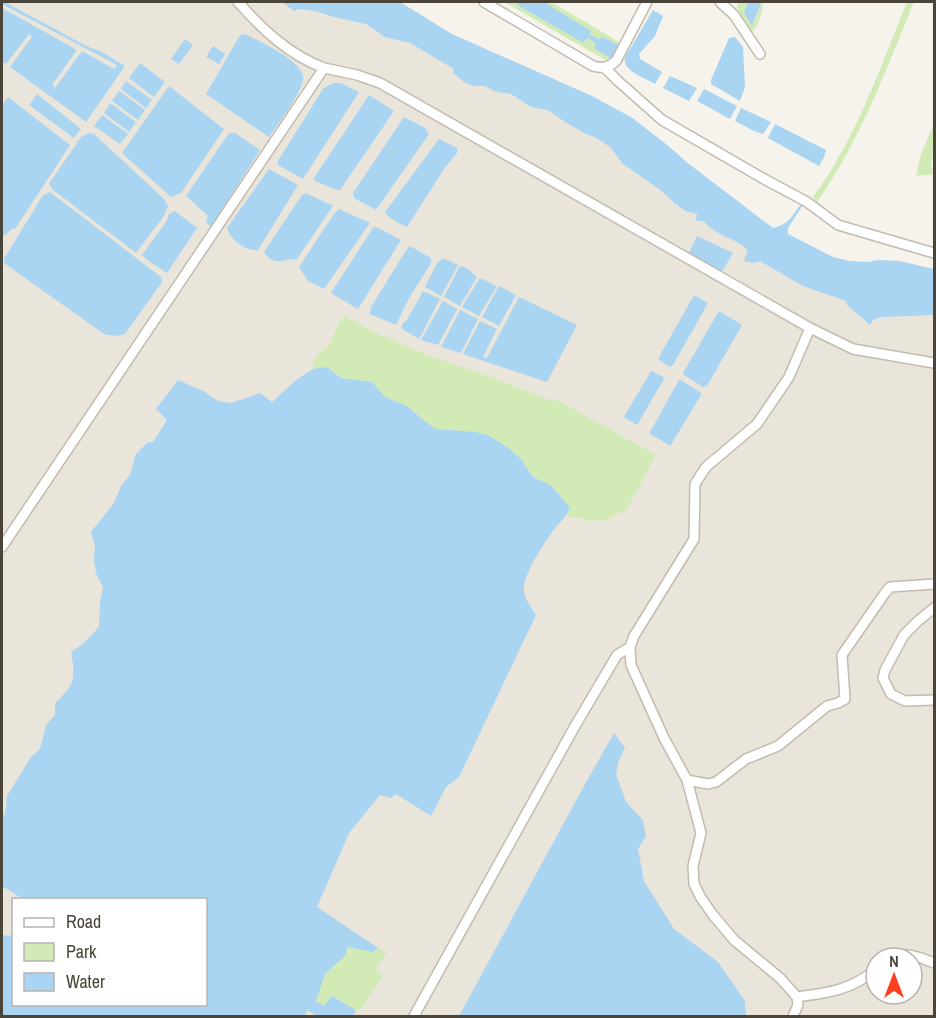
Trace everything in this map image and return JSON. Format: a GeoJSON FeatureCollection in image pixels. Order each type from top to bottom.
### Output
{"type":"FeatureCollection","features":[{"type":"Feature","properties":{"kind":"street"},"geometry":{"type":"LineString","coordinates":[[238,2],[276,40],[310,63],[324,69],[357,75],[380,83],[810,328],[852,349],[934,363]]}},
{"type":"Feature","properties":{"kind":"street"},"geometry":{"type":"LineString","coordinates":[[483,2],[593,66],[605,68],[662,120],[807,202],[838,225],[934,253]]}},
{"type":"Feature","properties":{"kind":"street"},"geometry":{"type":"LineString","coordinates":[[605,68],[616,61],[647,2]]}},
{"type":"Feature","properties":{"kind":"street"},"geometry":{"type":"LineString","coordinates":[[720,2],[734,15],[759,54]]}},
{"type":"Feature","properties":{"kind":"street"},"geometry":{"type":"LineString","coordinates":[[2,547],[324,69]]}},
{"type":"Feature","properties":{"kind":"street"},"geometry":{"type":"LineString","coordinates":[[793,1017],[798,1005],[797,997],[780,978],[734,940],[700,898],[694,884],[693,866],[701,832],[687,780],[664,738],[631,665],[630,647],[634,636],[694,539],[695,484],[706,467],[757,424],[789,376],[810,328]]}},
{"type":"Feature","properties":{"kind":"street"},"geometry":{"type":"LineString","coordinates":[[687,780],[708,784],[717,782],[746,759],[777,746],[827,706],[845,699],[842,655],[885,593],[890,587],[934,584]]}},
{"type":"Feature","properties":{"kind":"street"},"geometry":{"type":"LineString","coordinates":[[934,608],[904,635],[883,678],[891,694],[905,701],[934,700]]}},
{"type":"Feature","properties":{"kind":"street"},"geometry":{"type":"LineString","coordinates":[[414,1017],[575,726],[617,655],[630,647]]}},
{"type":"Feature","properties":{"kind":"street"},"geometry":{"type":"LineString","coordinates":[[797,997],[841,990],[864,978]]}},
{"type":"Feature","properties":{"kind":"shaded area"},"geometry":{"type":"Polygon","coordinates":[[[2,2],[354,2],[534,93],[764,234],[934,294],[934,1016],[2,1016],[2,2]]]}},
{"type":"Feature","properties":{"kind":"green space"},"geometry":{"type":"Polygon","coordinates":[[[504,2],[516,2],[585,43],[588,38],[595,43],[596,49],[612,59],[609,62],[504,2]]]}},
{"type":"Feature","properties":{"kind":"green space"},"geometry":{"type":"Polygon","coordinates":[[[544,2],[551,2],[621,43],[619,45],[603,37],[599,39],[589,35],[544,2]]]}},
{"type":"Feature","properties":{"kind":"green space"},"geometry":{"type":"Polygon","coordinates":[[[739,2],[748,2],[744,13],[755,21],[760,2],[763,2],[759,22],[752,32],[739,12],[737,6],[739,2]]]}},
{"type":"Feature","properties":{"kind":"green space"},"geometry":{"type":"Polygon","coordinates":[[[907,2],[914,2],[871,105],[846,155],[817,202],[813,197],[855,127],[907,2]]]}},
{"type":"Feature","properties":{"kind":"green space"},"geometry":{"type":"Polygon","coordinates":[[[934,124],[934,155],[931,162],[934,174],[916,176],[921,154],[934,124]]]}},
{"type":"Feature","properties":{"kind":"green space"},"geometry":{"type":"Polygon","coordinates":[[[344,316],[422,353],[553,401],[557,400],[656,455],[627,509],[606,520],[587,521],[581,517],[571,518],[567,515],[570,508],[552,486],[533,477],[521,459],[488,435],[436,429],[407,406],[385,397],[372,382],[341,378],[327,367],[313,369],[314,360],[328,347],[344,316]]]}},
{"type":"Feature","properties":{"kind":"green space"},"geometry":{"type":"Polygon","coordinates":[[[347,947],[373,951],[378,948],[387,953],[375,969],[383,975],[361,1009],[356,1010],[332,996],[324,1006],[316,1001],[325,974],[346,955],[347,947]]]}},
{"type":"Feature","properties":{"kind":"water"},"geometry":{"type":"Polygon","coordinates":[[[2,2],[125,66],[86,122],[10,67],[32,37],[29,34],[6,64],[2,61],[2,8],[77,50],[52,85],[55,88],[82,51],[114,69],[117,65],[2,2]]]}},
{"type":"Feature","properties":{"kind":"water"},"geometry":{"type":"Polygon","coordinates":[[[282,2],[400,2],[452,34],[592,96],[631,117],[773,228],[786,222],[801,204],[803,205],[788,228],[788,234],[833,257],[850,261],[899,261],[934,269],[934,315],[881,317],[873,320],[870,325],[847,305],[846,301],[803,286],[760,261],[754,263],[744,261],[748,250],[743,246],[713,230],[704,221],[696,221],[697,214],[678,206],[659,189],[623,164],[610,147],[548,110],[531,107],[511,94],[464,82],[453,73],[454,69],[410,43],[385,37],[366,24],[315,11],[300,9],[294,11],[282,2]]]}},
{"type":"Feature","properties":{"kind":"water"},"geometry":{"type":"Polygon","coordinates":[[[516,2],[544,2],[591,31],[590,35],[599,39],[603,37],[619,45],[612,59],[595,49],[595,43],[588,38],[584,43],[519,6],[516,2]]]}},
{"type":"Feature","properties":{"kind":"water"},"geometry":{"type":"Polygon","coordinates":[[[748,2],[760,2],[752,26],[744,13],[748,2]]]}},
{"type":"Feature","properties":{"kind":"water"},"geometry":{"type":"Polygon","coordinates":[[[653,10],[663,16],[655,36],[639,54],[640,59],[662,72],[655,84],[631,71],[625,61],[653,10]]]}},
{"type":"Feature","properties":{"kind":"water"},"geometry":{"type":"Polygon","coordinates":[[[242,34],[287,57],[295,63],[303,76],[300,89],[269,137],[206,94],[242,34]]]}},
{"type":"Feature","properties":{"kind":"water"},"geometry":{"type":"Polygon","coordinates":[[[735,37],[743,47],[745,87],[740,101],[711,84],[729,38],[735,37]]]}},
{"type":"Feature","properties":{"kind":"water"},"geometry":{"type":"Polygon","coordinates":[[[185,39],[193,45],[179,64],[171,59],[185,39]]]}},
{"type":"Feature","properties":{"kind":"water"},"geometry":{"type":"Polygon","coordinates":[[[213,46],[225,54],[219,64],[206,57],[213,46]]]}},
{"type":"Feature","properties":{"kind":"water"},"geometry":{"type":"Polygon","coordinates":[[[140,63],[165,82],[154,97],[129,78],[140,63]]]}},
{"type":"Feature","properties":{"kind":"water"},"geometry":{"type":"Polygon","coordinates":[[[670,76],[697,88],[689,101],[663,88],[670,76]]]}},
{"type":"Feature","properties":{"kind":"water"},"geometry":{"type":"Polygon","coordinates":[[[126,81],[152,100],[146,108],[121,89],[126,81]]]}},
{"type":"Feature","properties":{"kind":"water"},"geometry":{"type":"Polygon","coordinates":[[[334,83],[341,83],[359,92],[303,179],[278,165],[278,161],[323,89],[334,83]]]}},
{"type":"Feature","properties":{"kind":"water"},"geometry":{"type":"Polygon","coordinates":[[[169,86],[224,129],[181,193],[171,197],[122,153],[169,86]]]}},
{"type":"Feature","properties":{"kind":"water"},"geometry":{"type":"Polygon","coordinates":[[[704,89],[737,106],[730,119],[697,101],[704,89]]]}},
{"type":"Feature","properties":{"kind":"water"},"geometry":{"type":"Polygon","coordinates":[[[119,91],[145,110],[138,120],[112,101],[119,91]]]}},
{"type":"Feature","properties":{"kind":"water"},"geometry":{"type":"Polygon","coordinates":[[[37,94],[81,129],[74,138],[29,105],[37,94]]]}},
{"type":"Feature","properties":{"kind":"water"},"geometry":{"type":"Polygon","coordinates":[[[369,95],[394,111],[340,190],[315,181],[314,178],[369,95]]]}},
{"type":"Feature","properties":{"kind":"water"},"geometry":{"type":"Polygon","coordinates":[[[8,97],[70,145],[15,229],[2,235],[2,105],[8,97]]]}},
{"type":"Feature","properties":{"kind":"water"},"geometry":{"type":"Polygon","coordinates":[[[110,103],[136,122],[129,132],[104,113],[110,103]]]}},
{"type":"Feature","properties":{"kind":"water"},"geometry":{"type":"Polygon","coordinates":[[[741,108],[771,122],[763,134],[735,121],[741,108]]]}},
{"type":"Feature","properties":{"kind":"water"},"geometry":{"type":"Polygon","coordinates":[[[102,115],[128,134],[120,144],[94,126],[102,115]]]}},
{"type":"Feature","properties":{"kind":"water"},"geometry":{"type":"Polygon","coordinates":[[[404,117],[425,128],[429,134],[376,210],[354,198],[353,193],[404,117]]]}},
{"type":"Feature","properties":{"kind":"water"},"geometry":{"type":"Polygon","coordinates":[[[775,124],[826,150],[819,166],[768,138],[775,124]]]}},
{"type":"Feature","properties":{"kind":"water"},"geometry":{"type":"Polygon","coordinates":[[[89,133],[94,134],[164,199],[168,206],[164,216],[136,253],[52,189],[49,184],[81,137],[89,133]]]}},
{"type":"Feature","properties":{"kind":"water"},"geometry":{"type":"Polygon","coordinates":[[[229,133],[235,133],[260,150],[211,227],[206,222],[208,216],[186,196],[229,133]]]}},
{"type":"Feature","properties":{"kind":"water"},"geometry":{"type":"Polygon","coordinates":[[[439,139],[457,148],[457,153],[444,169],[407,227],[392,219],[385,212],[439,139]]]}},
{"type":"Feature","properties":{"kind":"water"},"geometry":{"type":"Polygon","coordinates":[[[269,169],[298,185],[258,250],[248,249],[232,237],[227,228],[269,169]]]}},
{"type":"Feature","properties":{"kind":"water"},"geometry":{"type":"Polygon","coordinates":[[[50,192],[161,277],[162,282],[125,334],[116,336],[104,334],[4,263],[4,259],[43,195],[50,192]]]}},
{"type":"Feature","properties":{"kind":"water"},"geometry":{"type":"Polygon","coordinates":[[[306,193],[333,206],[297,259],[275,261],[264,252],[302,195],[306,193]]]}},
{"type":"Feature","properties":{"kind":"water"},"geometry":{"type":"Polygon","coordinates":[[[339,209],[370,223],[324,289],[308,281],[299,267],[339,209]]]}},
{"type":"Feature","properties":{"kind":"water"},"geometry":{"type":"Polygon","coordinates":[[[175,211],[197,228],[167,273],[142,255],[166,222],[169,214],[175,211]]]}},
{"type":"Feature","properties":{"kind":"water"},"geometry":{"type":"Polygon","coordinates":[[[376,227],[401,240],[358,309],[331,293],[373,228],[376,227]]]}},
{"type":"Feature","properties":{"kind":"water"},"geometry":{"type":"Polygon","coordinates":[[[697,236],[733,253],[721,273],[702,259],[697,260],[690,256],[689,253],[697,236]]]}},
{"type":"Feature","properties":{"kind":"water"},"geometry":{"type":"Polygon","coordinates":[[[410,246],[431,258],[431,263],[409,298],[396,325],[370,314],[371,307],[410,246]]]}},
{"type":"Feature","properties":{"kind":"water"},"geometry":{"type":"Polygon","coordinates":[[[443,258],[458,265],[441,296],[425,287],[437,263],[443,258]]]}},
{"type":"Feature","properties":{"kind":"water"},"geometry":{"type":"Polygon","coordinates":[[[460,266],[467,268],[477,277],[460,306],[444,297],[460,266]]]}},
{"type":"Feature","properties":{"kind":"water"},"geometry":{"type":"Polygon","coordinates":[[[480,278],[497,286],[479,316],[462,307],[480,278]]]}},
{"type":"Feature","properties":{"kind":"water"},"geometry":{"type":"Polygon","coordinates":[[[499,286],[516,295],[499,326],[482,317],[499,286]]]}},
{"type":"Feature","properties":{"kind":"water"},"geometry":{"type":"Polygon","coordinates":[[[423,291],[440,299],[419,339],[401,328],[423,291]]]}},
{"type":"Feature","properties":{"kind":"water"},"geometry":{"type":"Polygon","coordinates":[[[694,295],[708,303],[670,367],[659,360],[659,357],[694,295]]]}},
{"type":"Feature","properties":{"kind":"water"},"geometry":{"type":"Polygon","coordinates":[[[519,297],[577,325],[547,382],[463,354],[480,321],[497,329],[483,357],[487,358],[519,297]]]}},
{"type":"Feature","properties":{"kind":"water"},"geometry":{"type":"Polygon","coordinates":[[[443,301],[457,309],[438,345],[421,340],[443,301]]]}},
{"type":"Feature","properties":{"kind":"water"},"geometry":{"type":"Polygon","coordinates":[[[460,310],[478,319],[461,353],[441,347],[460,310]]]}},
{"type":"Feature","properties":{"kind":"water"},"geometry":{"type":"Polygon","coordinates":[[[719,311],[742,325],[707,386],[703,387],[683,373],[719,311]]]}},
{"type":"Feature","properties":{"kind":"water"},"geometry":{"type":"Polygon","coordinates":[[[327,367],[341,378],[372,382],[385,397],[407,406],[436,429],[488,435],[521,459],[533,477],[552,486],[570,508],[545,543],[527,576],[524,593],[536,615],[459,777],[446,787],[431,816],[396,794],[391,798],[380,795],[349,833],[317,907],[378,948],[373,952],[347,947],[346,955],[325,974],[316,1001],[324,1006],[332,996],[356,1010],[353,1016],[317,1016],[307,1010],[305,1016],[2,1016],[2,935],[12,936],[12,1006],[207,1006],[207,898],[21,898],[2,886],[2,816],[5,814],[7,796],[31,757],[40,749],[46,725],[55,715],[55,703],[70,686],[73,675],[71,652],[83,644],[99,627],[103,588],[96,573],[95,546],[91,532],[114,503],[121,486],[130,475],[136,454],[148,442],[153,442],[167,420],[156,409],[178,380],[203,391],[218,401],[231,403],[260,393],[272,402],[296,380],[313,369],[327,367]]]}},
{"type":"Feature","properties":{"kind":"water"},"geometry":{"type":"Polygon","coordinates":[[[651,371],[664,379],[637,425],[624,417],[651,371]]]}},
{"type":"Feature","properties":{"kind":"water"},"geometry":{"type":"Polygon","coordinates":[[[679,380],[701,395],[669,445],[650,432],[679,380]]]}},
{"type":"Feature","properties":{"kind":"water"},"geometry":{"type":"Polygon","coordinates":[[[614,733],[625,748],[616,774],[626,802],[643,820],[646,836],[638,849],[644,881],[674,929],[718,962],[745,1001],[746,1016],[459,1016],[584,786],[614,733]]]}}]}
